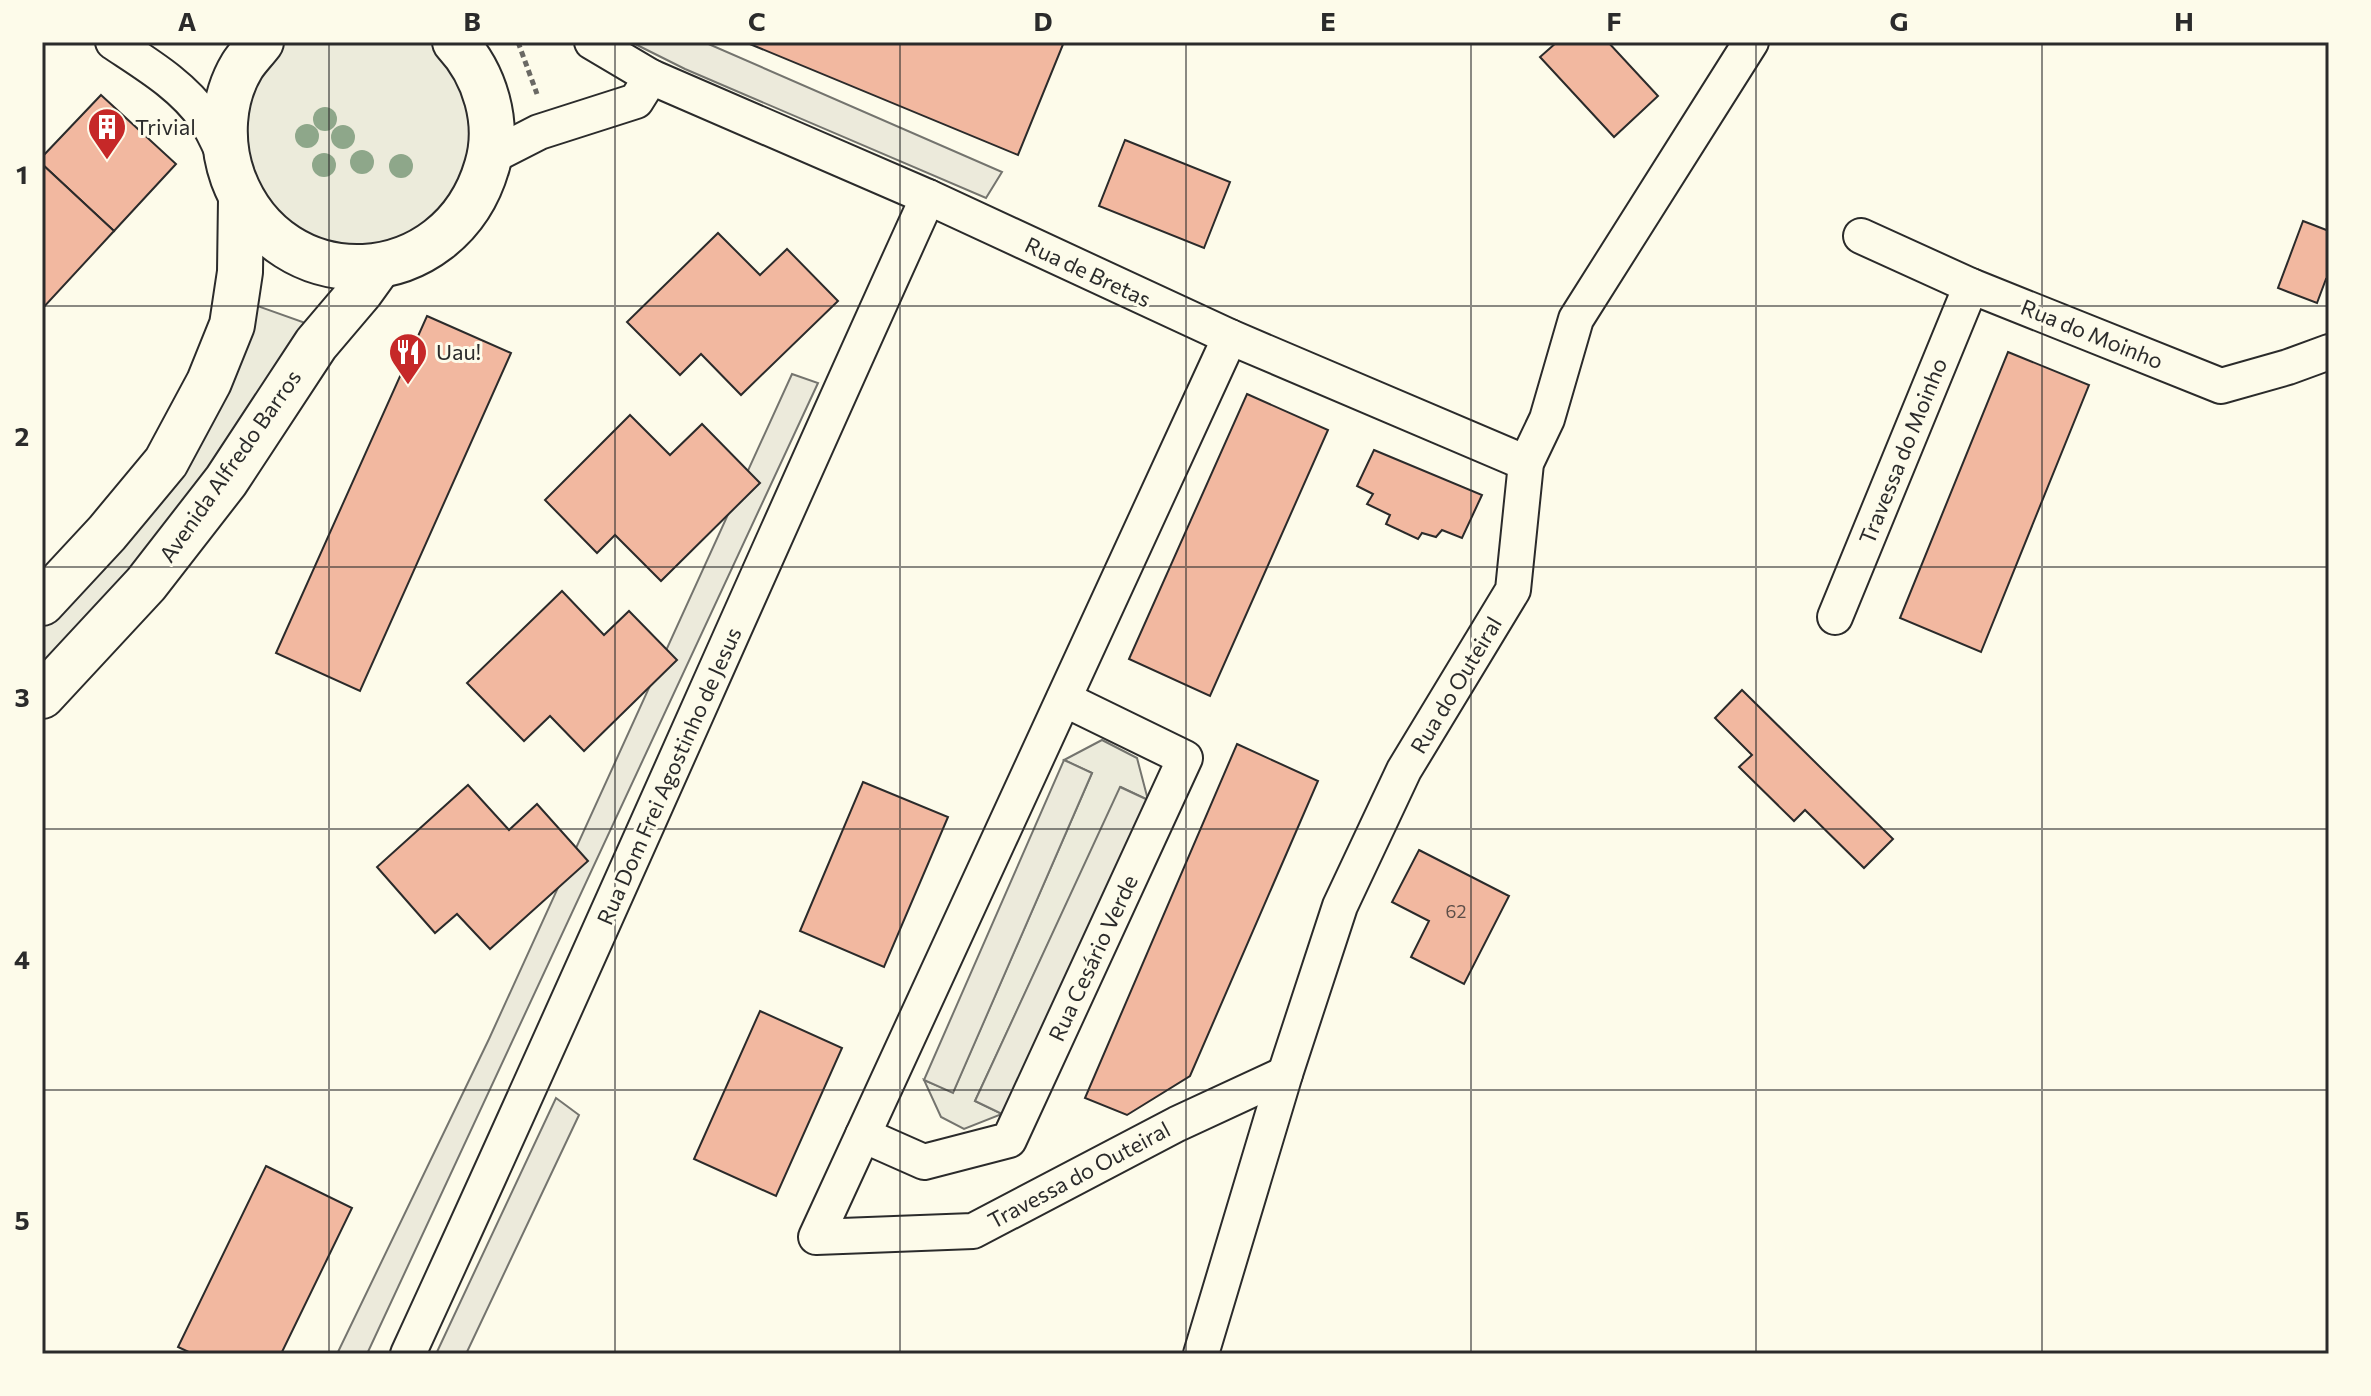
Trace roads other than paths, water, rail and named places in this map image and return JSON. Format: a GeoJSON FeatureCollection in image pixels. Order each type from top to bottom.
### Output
{"type":"FeatureCollection","features":[{"type":"Feature","properties":{"kind":"main road"},"geometry":{"type":"LineString","coordinates":[[261,42],[242,66],[230,92],[224,131],[226,158],[241,199],[263,228],[306,257],[333,265],[379,266],[402,261],[443,237],[465,215],[481,188],[490,157],[492,124],[479,76],[460,45]]}},
{"type":"Feature","properties":{"kind":"main road"},"geometry":{"type":"LineString","coordinates":[[42,603],[107,533],[166,462],[209,382],[232,325],[240,272],[241,199]]}},
{"type":"Feature","properties":{"kind":"main road","name":"Avenida Alfredo Barros"},"geometry":{"type":"LineString","coordinates":[[42,696],[146,584],[226,481],[316,344],[379,266]]}},
{"type":"Feature","properties":{"kind":"street"},"geometry":{"type":"LineString","coordinates":[[113,42],[186,95],[205,118],[226,158]]}},
{"type":"Feature","properties":{"kind":"street","name":"Rua de Bretas"},"geometry":{"type":"LineString","coordinates":[[592,42],[651,77],[928,197],[1230,337],[1526,463]]}},
{"type":"Feature","properties":{"kind":"street","name":"Rua do Outeiral"},"geometry":{"type":"LineString","coordinates":[[1201,1354],[1285,1074],[1340,906],[1404,770],[1513,590],[1526,463],[1547,419],[1576,319],[1751,42]]}},
{"type":"Feature","properties":{"kind":"street"},"geometry":{"type":"LineString","coordinates":[[490,157],[539,132],[636,101],[651,77]]}},
{"type":"Feature","properties":{"kind":"street","name":"Rua Dom Frei Agostinho de Jesus"},"geometry":{"type":"LineString","coordinates":[[408,1354],[541,1067],[783,516],[928,197]]}},
{"type":"Feature","properties":{"kind":"street","name":"Rua do Moinho"},"geometry":{"type":"LineString","coordinates":[[1861,236],[1971,286],[2221,386],[2329,352]]}},
{"type":"Feature","properties":{"kind":"street","name":"Travessa do Moinho"},"geometry":{"type":"LineString","coordinates":[[1835,617],[1971,286]]}},
{"type":"Feature","properties":{"kind":"street"},"geometry":{"type":"LineString","coordinates":[[863,1135],[1230,337]]}},
{"type":"Feature","properties":{"kind":"street","name":"Rua Cesário Verde"},"geometry":{"type":"LineString","coordinates":[[863,1135],[924,1162],[1009,1140],[1185,758],[1064,699]]}},
{"type":"Feature","properties":{"kind":"street","name":"Travessa do Outeiral"},"geometry":{"type":"LineString","coordinates":[[863,1135],[816,1237],[973,1231],[1177,1124],[1285,1074]]}},
{"type":"Feature","properties":{"kind":"place","name":"Trivial"},"geometry":{"type":"Point","coordinates":[107,161]}},
{"type":"Feature","properties":{"kind":"place","name":"Uau!"},"geometry":{"type":"Point","coordinates":[408,386]}}]}
